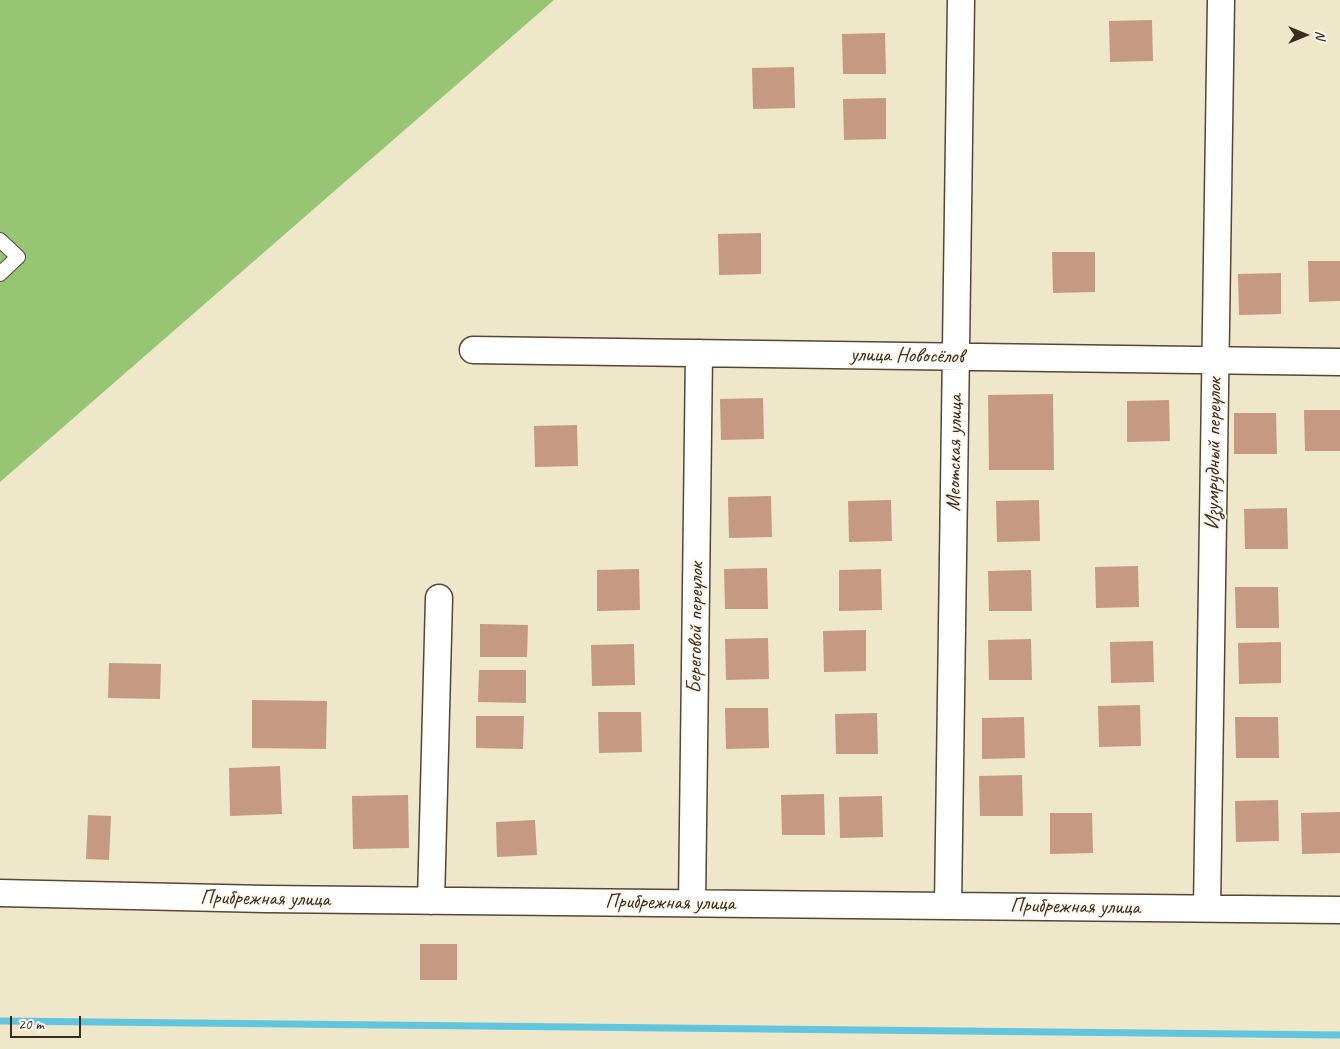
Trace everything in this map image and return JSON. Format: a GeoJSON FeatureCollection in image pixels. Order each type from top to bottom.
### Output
{"type":"FeatureCollection","features":[{"type":"Feature","properties":{"kind":"street","name":"Меотская улица"},"geometry":{"type":"LineString","coordinates":[[948,905],[961,0]]}},
{"type":"Feature","properties":{"kind":"street","name":"Изумрудный переулок"},"geometry":{"type":"LineString","coordinates":[[1207,908],[1220,0]]}},
{"type":"Feature","properties":{"kind":"street","name":"улица Новосёлов"},"geometry":{"type":"LineString","coordinates":[[473,350],[1340,362]]}},
{"type":"Feature","properties":{"kind":"street","name":"Береговой переулок"},"geometry":{"type":"LineString","coordinates":[[692,903],[699,353]]}},
{"type":"Feature","properties":{"kind":"street"},"geometry":{"type":"LineString","coordinates":[[431,901],[439,598]]}},
{"type":"Feature","properties":{"kind":"street","name":"Прибрежная улица"},"geometry":{"type":"LineString","coordinates":[[0,893],[431,901],[1340,910]]}},
{"type":"Feature","properties":{"kind":"lane"},"geometry":{"type":"LineString","coordinates":[[0,240],[18,257],[0,274]]}},
{"type":"Feature","properties":{"kind":"green space"},"geometry":{"type":"Polygon","coordinates":[[[0,0],[554,0],[0,482],[0,0]]]}},
{"type":"Feature","properties":{"kind":"building"},"geometry":{"type":"Polygon","coordinates":[[[1152,20],[1153,61],[1110,62],[1109,21],[1152,20]]]}},
{"type":"Feature","properties":{"kind":"building"},"geometry":{"type":"Polygon","coordinates":[[[885,33],[886,74],[843,74],[842,34],[885,33]]]}},
{"type":"Feature","properties":{"kind":"building"},"geometry":{"type":"Polygon","coordinates":[[[794,67],[795,108],[753,109],[752,68],[794,67]]]}},
{"type":"Feature","properties":{"kind":"building"},"geometry":{"type":"Polygon","coordinates":[[[886,98],[886,139],[844,140],[843,99],[886,98]]]}},
{"type":"Feature","properties":{"kind":"building"},"geometry":{"type":"Polygon","coordinates":[[[761,233],[761,274],[719,275],[718,234],[761,233]]]}},
{"type":"Feature","properties":{"kind":"building"},"geometry":{"type":"Polygon","coordinates":[[[1052,252],[1095,252],[1095,292],[1053,293],[1052,252]]]}},
{"type":"Feature","properties":{"kind":"building"},"geometry":{"type":"Polygon","coordinates":[[[1308,261],[1340,261],[1340,301],[1309,302],[1308,261]]]}},
{"type":"Feature","properties":{"kind":"building"},"geometry":{"type":"Polygon","coordinates":[[[1281,273],[1281,314],[1239,315],[1238,274],[1281,273]]]}},
{"type":"Feature","properties":{"kind":"building"},"geometry":{"type":"Polygon","coordinates":[[[1053,394],[1054,470],[989,470],[988,395],[1053,394]]]}},
{"type":"Feature","properties":{"kind":"building"},"geometry":{"type":"Polygon","coordinates":[[[763,398],[764,439],[721,440],[720,399],[763,398]]]}},
{"type":"Feature","properties":{"kind":"building"},"geometry":{"type":"Polygon","coordinates":[[[1169,400],[1170,441],[1127,442],[1127,401],[1169,400]]]}},
{"type":"Feature","properties":{"kind":"building"},"geometry":{"type":"Polygon","coordinates":[[[1304,410],[1340,410],[1340,451],[1305,451],[1304,410]]]}},
{"type":"Feature","properties":{"kind":"building"},"geometry":{"type":"Polygon","coordinates":[[[1234,413],[1276,413],[1277,454],[1234,454],[1234,413]]]}},
{"type":"Feature","properties":{"kind":"building"},"geometry":{"type":"Polygon","coordinates":[[[577,425],[578,466],[535,467],[534,426],[577,425]]]}},
{"type":"Feature","properties":{"kind":"building"},"geometry":{"type":"Polygon","coordinates":[[[771,496],[772,537],[729,538],[728,497],[771,496]]]}},
{"type":"Feature","properties":{"kind":"building"},"geometry":{"type":"Polygon","coordinates":[[[891,500],[892,541],[849,542],[848,501],[891,500]]]}},
{"type":"Feature","properties":{"kind":"building"},"geometry":{"type":"Polygon","coordinates":[[[1039,500],[1040,541],[997,542],[996,501],[1039,500]]]}},
{"type":"Feature","properties":{"kind":"building"},"geometry":{"type":"Polygon","coordinates":[[[1287,508],[1288,549],[1245,549],[1244,509],[1287,508]]]}},
{"type":"Feature","properties":{"kind":"building"},"geometry":{"type":"Polygon","coordinates":[[[1138,566],[1139,607],[1096,608],[1095,567],[1138,566]]]}},
{"type":"Feature","properties":{"kind":"building"},"geometry":{"type":"Polygon","coordinates":[[[767,568],[768,609],[725,609],[724,569],[767,568]]]}},
{"type":"Feature","properties":{"kind":"building"},"geometry":{"type":"Polygon","coordinates":[[[639,569],[640,610],[597,611],[597,570],[639,569]]]}},
{"type":"Feature","properties":{"kind":"building"},"geometry":{"type":"Polygon","coordinates":[[[881,569],[882,610],[839,611],[839,570],[881,569]]]}},
{"type":"Feature","properties":{"kind":"building"},"geometry":{"type":"Polygon","coordinates":[[[1031,570],[1032,611],[989,611],[988,571],[1031,570]]]}},
{"type":"Feature","properties":{"kind":"building"},"geometry":{"type":"Polygon","coordinates":[[[1235,587],[1278,587],[1279,628],[1236,628],[1235,587]]]}},
{"type":"Feature","properties":{"kind":"building"},"geometry":{"type":"Polygon","coordinates":[[[480,624],[528,625],[527,657],[480,657],[480,624]]]}},
{"type":"Feature","properties":{"kind":"building"},"geometry":{"type":"Polygon","coordinates":[[[866,630],[866,671],[824,672],[823,631],[866,630]]]}},
{"type":"Feature","properties":{"kind":"building"},"geometry":{"type":"Polygon","coordinates":[[[768,638],[769,679],[726,680],[725,639],[768,638]]]}},
{"type":"Feature","properties":{"kind":"building"},"geometry":{"type":"Polygon","coordinates":[[[1031,639],[1032,680],[989,680],[988,640],[1031,639]]]}},
{"type":"Feature","properties":{"kind":"building"},"geometry":{"type":"Polygon","coordinates":[[[1153,641],[1154,682],[1111,683],[1110,642],[1153,641]]]}},
{"type":"Feature","properties":{"kind":"building"},"geometry":{"type":"Polygon","coordinates":[[[1281,642],[1281,683],[1239,684],[1238,643],[1281,642]]]}},
{"type":"Feature","properties":{"kind":"building"},"geometry":{"type":"Polygon","coordinates":[[[634,644],[635,685],[592,686],[591,645],[634,644]]]}},
{"type":"Feature","properties":{"kind":"building"},"geometry":{"type":"Polygon","coordinates":[[[109,663],[161,664],[160,699],[108,698],[109,663]]]}},
{"type":"Feature","properties":{"kind":"building"},"geometry":{"type":"Polygon","coordinates":[[[479,670],[526,670],[526,703],[478,702],[479,670]]]}},
{"type":"Feature","properties":{"kind":"building"},"geometry":{"type":"Polygon","coordinates":[[[252,700],[327,701],[326,749],[252,748],[252,700]]]}},
{"type":"Feature","properties":{"kind":"building"},"geometry":{"type":"Polygon","coordinates":[[[1140,705],[1141,746],[1099,747],[1098,706],[1140,705]]]}},
{"type":"Feature","properties":{"kind":"building"},"geometry":{"type":"Polygon","coordinates":[[[725,708],[768,708],[769,748],[726,749],[725,708]]]}},
{"type":"Feature","properties":{"kind":"building"},"geometry":{"type":"Polygon","coordinates":[[[598,712],[641,712],[642,752],[599,753],[598,712]]]}},
{"type":"Feature","properties":{"kind":"building"},"geometry":{"type":"Polygon","coordinates":[[[877,713],[878,754],[836,754],[835,714],[877,713]]]}},
{"type":"Feature","properties":{"kind":"building"},"geometry":{"type":"Polygon","coordinates":[[[476,716],[524,716],[523,749],[476,748],[476,716]]]}},
{"type":"Feature","properties":{"kind":"building"},"geometry":{"type":"Polygon","coordinates":[[[1024,717],[1025,758],[982,759],[982,718],[1024,717]]]}},
{"type":"Feature","properties":{"kind":"building"},"geometry":{"type":"Polygon","coordinates":[[[1235,717],[1278,717],[1279,758],[1236,758],[1235,717]]]}},
{"type":"Feature","properties":{"kind":"building"},"geometry":{"type":"Polygon","coordinates":[[[280,766],[282,814],[230,816],[229,768],[280,766]]]}},
{"type":"Feature","properties":{"kind":"building"},"geometry":{"type":"Polygon","coordinates":[[[1022,775],[1023,816],[980,816],[979,776],[1022,775]]]}},
{"type":"Feature","properties":{"kind":"building"},"geometry":{"type":"Polygon","coordinates":[[[824,794],[825,835],[782,835],[781,795],[824,794]]]}},
{"type":"Feature","properties":{"kind":"building"},"geometry":{"type":"Polygon","coordinates":[[[408,795],[409,848],[353,849],[352,796],[408,795]]]}},
{"type":"Feature","properties":{"kind":"building"},"geometry":{"type":"Polygon","coordinates":[[[882,796],[883,837],[840,838],[839,797],[882,796]]]}},
{"type":"Feature","properties":{"kind":"building"},"geometry":{"type":"Polygon","coordinates":[[[1278,800],[1279,841],[1236,842],[1235,801],[1278,800]]]}},
{"type":"Feature","properties":{"kind":"building"},"geometry":{"type":"Polygon","coordinates":[[[1340,812],[1340,853],[1302,854],[1301,813],[1340,812]]]}},
{"type":"Feature","properties":{"kind":"building"},"geometry":{"type":"Polygon","coordinates":[[[1050,813],[1092,813],[1093,853],[1050,854],[1050,813]]]}},
{"type":"Feature","properties":{"kind":"building"},"geometry":{"type":"Polygon","coordinates":[[[88,815],[111,816],[109,860],[86,859],[88,815]]]}},
{"type":"Feature","properties":{"kind":"building"},"geometry":{"type":"Polygon","coordinates":[[[535,820],[537,855],[497,857],[496,822],[535,820]]]}},
{"type":"Feature","properties":{"kind":"building"},"geometry":{"type":"Polygon","coordinates":[[[420,944],[457,944],[457,980],[420,980],[420,944]]]}},
{"type":"Feature","properties":{"kind":"waterway"},"geometry":{"type":"LineString","coordinates":[[0,1021],[1340,1035]]}}]}
